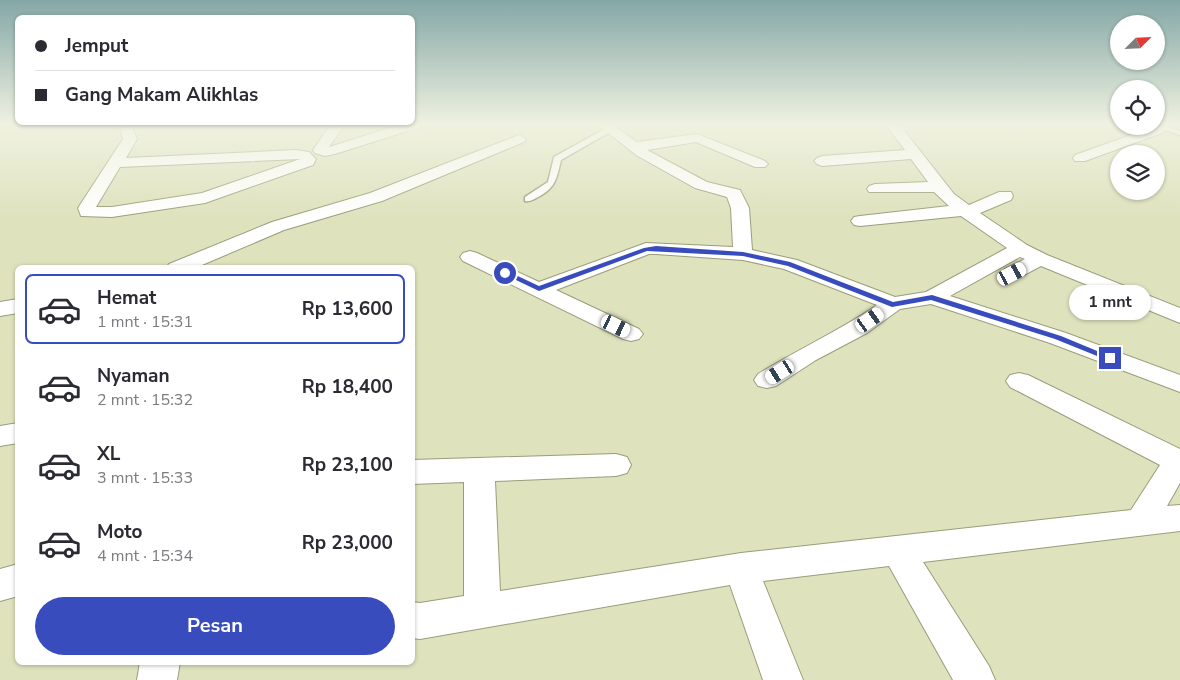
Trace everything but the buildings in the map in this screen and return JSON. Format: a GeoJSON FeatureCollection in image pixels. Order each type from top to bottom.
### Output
{"type":"FeatureCollection","features":[{"type":"Feature","properties":{"kind":"street"},"geometry":{"type":"LineString","coordinates":[[120,156],[87,208],[87,212],[112,212],[205,198],[308,162],[309,159],[305,156]]}},
{"type":"Feature","properties":{"kind":"street"},"geometry":{"type":"LineString","coordinates":[[115,164],[265,156]]}},
{"type":"Feature","properties":{"kind":"street"},"geometry":{"type":"LineString","coordinates":[[183,265],[278,226],[376,197],[477,156]]}},
{"type":"Feature","properties":{"kind":"street"},"geometry":{"type":"LineString","coordinates":[[651,156],[709,188],[728,191],[734,194],[738,200],[743,254]]}},
{"type":"Feature","properties":{"kind":"street"},"geometry":{"type":"LineString","coordinates":[[740,156],[760,164]]}},
{"type":"Feature","properties":{"kind":"street"},"geometry":{"type":"LineString","coordinates":[[822,161],[891,156]]}},
{"type":"Feature","properties":{"kind":"street"},"geometry":{"type":"LineString","coordinates":[[915,156],[939,187],[966,211],[1020,249],[1180,316]]}},
{"type":"Feature","properties":{"kind":"street"},"geometry":{"type":"LineString","coordinates":[[1080,158],[1086,156]]}},
{"type":"Feature","properties":{"kind":"street"},"geometry":{"type":"LineString","coordinates":[[875,189],[939,187]]}},
{"type":"Feature","properties":{"kind":"street"},"geometry":{"type":"LineString","coordinates":[[860,221],[966,211],[1006,196]]}},
{"type":"Feature","properties":{"kind":"street"},"geometry":{"type":"LineString","coordinates":[[539,288],[646,249],[656,248],[743,254],[790,264],[892,304]]}},
{"type":"Feature","properties":{"kind":"street"},"geometry":{"type":"LineString","coordinates":[[767,380],[807,355],[859,328],[892,304],[932,298],[1020,249]]}},
{"type":"Feature","properties":{"kind":"street"},"geometry":{"type":"LineString","coordinates":[[470,257],[539,288],[631,334]]}},
{"type":"Feature","properties":{"kind":"street"},"geometry":{"type":"LineString","coordinates":[[1012,274],[1040,259]]}},
{"type":"Feature","properties":{"kind":"street"},"geometry":{"type":"LineString","coordinates":[[932,298],[1058,338],[1180,384]]}},
{"type":"Feature","properties":{"kind":"street"},"geometry":{"type":"LineString","coordinates":[[0,309],[15,306]]}},
{"type":"Feature","properties":{"kind":"street"},"geometry":{"type":"LineString","coordinates":[[1019,381],[1179,462],[1140,523]]}},
{"type":"Feature","properties":{"kind":"street"},"geometry":{"type":"LineString","coordinates":[[0,436],[15,433]]}},
{"type":"Feature","properties":{"kind":"street"},"geometry":{"type":"LineString","coordinates":[[415,472],[616,465]]}},
{"type":"Feature","properties":{"kind":"street"},"geometry":{"type":"LineString","coordinates":[[479,469],[482,611]]}},
{"type":"Feature","properties":{"kind":"street"},"geometry":{"type":"LineString","coordinates":[[415,620],[741,568],[1180,518]]}},
{"type":"Feature","properties":{"kind":"street"},"geometry":{"type":"LineString","coordinates":[[898,551],[974,680]]}},
{"type":"Feature","properties":{"kind":"street"},"geometry":{"type":"LineString","coordinates":[[741,568],[783,680]]}},
{"type":"Feature","properties":{"kind":"street"},"geometry":{"type":"LineString","coordinates":[[0,585],[15,581]]}},
{"type":"Feature","properties":{"kind":"street"},"geometry":{"type":"LineString","coordinates":[[157,680],[160,665]]}},
{"type":"Feature","properties":{"kind":"lane"},"geometry":{"type":"LineString","coordinates":[[528,198],[550,186],[553,181],[557,159],[562,156]]}},
{"type":"Feature","properties":{"kind":"route"},"geometry":{"type":"LineString","coordinates":[[505,273],[539,288],[646,249],[656,248],[743,254],[790,264],[892,304],[932,298],[1058,338],[1110,358]]}}]}
